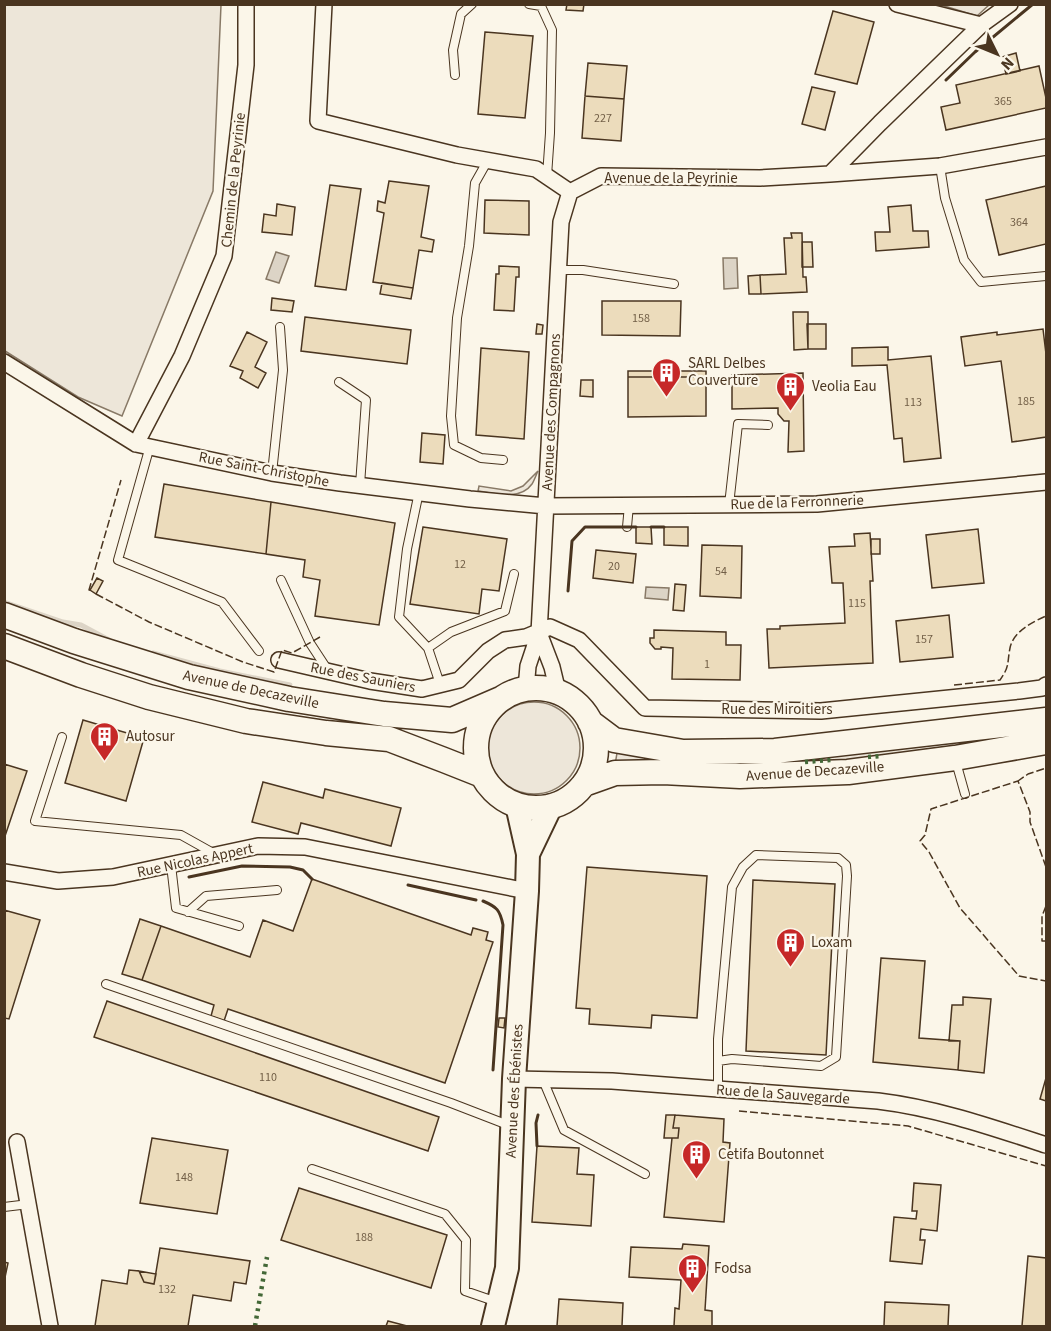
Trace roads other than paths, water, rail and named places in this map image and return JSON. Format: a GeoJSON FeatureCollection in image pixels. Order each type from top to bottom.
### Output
{"type":"FeatureCollection","features":[{"type":"Feature","properties":{"kind":"main road","name":"Avenue de Decazeville"},"geometry":{"type":"LineString","coordinates":[[4,615],[74,641],[189,677],[289,699],[384,714],[452,720],[502,698]]}},
{"type":"Feature","properties":{"kind":"main road","name":"Avenue de Decazeville"},"geometry":{"type":"LineString","coordinates":[[4,646],[81,675],[149,697],[246,721],[388,740],[482,775]]}},
{"type":"Feature","properties":{"kind":"main road"},"geometry":{"type":"LineString","coordinates":[[526,688],[558,692],[577,704],[590,722],[596,743],[596,754],[590,775],[584,784],[569,798],[540,808],[517,805],[496,794],[482,775],[476,755],[477,733],[487,713],[502,698],[526,688]]}},
{"type":"Feature","properties":{"kind":"main road","name":"Avenue de Decazeville"},"geometry":{"type":"LineString","coordinates":[[590,722],[615,740],[683,752],[775,751],[1047,720]]}},
{"type":"Feature","properties":{"kind":"main road","name":"Avenue de Decazeville"},"geometry":{"type":"LineString","coordinates":[[584,784],[615,772],[740,776],[848,772],[955,758],[1047,742]]}},
{"type":"Feature","properties":{"kind":"street","name":"Chemin de la Peyrinie"},"geometry":{"type":"LineString","coordinates":[[143,445],[224,256],[246,65],[246,4]]}},
{"type":"Feature","properties":{"kind":"street"},"geometry":{"type":"LineString","coordinates":[[897,4],[981,25]]}},
{"type":"Feature","properties":{"kind":"street"},"geometry":{"type":"LineString","coordinates":[[830,174],[981,25],[1010,4]]}},
{"type":"Feature","properties":{"kind":"street"},"geometry":{"type":"LineString","coordinates":[[321,8],[318,122],[457,155],[536,169],[570,192]]}},
{"type":"Feature","properties":{"kind":"street","name":"Avenue de la Peyrinie"},"geometry":{"type":"LineString","coordinates":[[570,192],[601,176],[760,178],[830,174],[940,166],[1047,147]]}},
{"type":"Feature","properties":{"kind":"street","name":"Avenue des Compagnons"},"geometry":{"type":"LineString","coordinates":[[526,688],[528,666],[539,633],[561,222],[570,192]]}},
{"type":"Feature","properties":{"kind":"street","name":"Rue Saint-Christophe"},"geometry":{"type":"LineString","coordinates":[[4,362],[143,445],[272,473],[360,486],[546,506]]}},
{"type":"Feature","properties":{"kind":"street","name":"Rue de la Ferronnerie"},"geometry":{"type":"LineString","coordinates":[[546,506],[817,504],[1047,482]]}},
{"type":"Feature","properties":{"kind":"street","name":"Rue des Miroitiers"},"geometry":{"type":"LineString","coordinates":[[539,633],[550,627],[579,640],[645,708],[821,711],[1019,691],[1042,688],[1047,685]]}},
{"type":"Feature","properties":{"kind":"street","name":"Avenue des Compagnons"},"geometry":{"type":"LineString","coordinates":[[539,633],[552,667],[558,692]]}},
{"type":"Feature","properties":{"kind":"street","name":"Rue des Sauniers"},"geometry":{"type":"LineString","coordinates":[[279,660],[370,681],[422,689],[459,680],[488,651],[505,640],[539,633]]}},
{"type":"Feature","properties":{"kind":"street","name":"Avenue des Ébénistes"},"geometry":{"type":"LineString","coordinates":[[493,1326],[507,1268],[514,1079],[527,891],[528,854],[517,805]]}},
{"type":"Feature","properties":{"kind":"street","name":"Avenue des Ébénistes"},"geometry":{"type":"LineString","coordinates":[[528,854],[551,806]]}},
{"type":"Feature","properties":{"kind":"street","name":"Rue Nicolas Appert"},"geometry":{"type":"LineString","coordinates":[[4,872],[58,881],[113,877],[258,846],[305,847],[527,891]]}},
{"type":"Feature","properties":{"kind":"street","name":"Rue de la Sauvegarde"},"geometry":{"type":"LineString","coordinates":[[514,1079],[612,1081],[904,1104],[953,1115],[1047,1144]]}},
{"type":"Feature","properties":{"kind":"street"},"geometry":{"type":"LineString","coordinates":[[17,1142],[50,1326]]}},
{"type":"Feature","properties":{"kind":"lane"},"geometry":{"type":"LineString","coordinates":[[455,75],[453,50],[461,14],[472,4]]}},
{"type":"Feature","properties":{"kind":"lane"},"geometry":{"type":"LineString","coordinates":[[529,4],[541,6],[552,30],[547,176]]}},
{"type":"Feature","properties":{"kind":"lane"},"geometry":{"type":"LineString","coordinates":[[488,160],[475,183],[470,246],[457,318],[451,416],[454,445],[481,459],[503,460]]}},
{"type":"Feature","properties":{"kind":"lane"},"geometry":{"type":"LineString","coordinates":[[940,166],[945,198],[964,260],[981,282],[1047,276]]}},
{"type":"Feature","properties":{"kind":"lane"},"geometry":{"type":"LineString","coordinates":[[559,270],[583,270],[674,284]]}},
{"type":"Feature","properties":{"kind":"lane"},"geometry":{"type":"LineString","coordinates":[[272,473],[283,370],[280,327]]}},
{"type":"Feature","properties":{"kind":"lane"},"geometry":{"type":"LineString","coordinates":[[339,382],[366,400],[360,486]]}},
{"type":"Feature","properties":{"kind":"lane"},"geometry":{"type":"LineString","coordinates":[[729,505],[738,424],[768,426]]}},
{"type":"Feature","properties":{"kind":"lane"},"geometry":{"type":"LineString","coordinates":[[143,445],[118,560],[222,602],[259,651]]}},
{"type":"Feature","properties":{"kind":"lane"},"geometry":{"type":"LineString","coordinates":[[419,492],[407,549],[399,617],[428,648],[440,684]]}},
{"type":"Feature","properties":{"kind":"lane"},"geometry":{"type":"LineString","coordinates":[[627,527],[629,505]]}},
{"type":"Feature","properties":{"kind":"lane"},"geometry":{"type":"LineString","coordinates":[[428,648],[451,632],[505,611],[514,574]]}},
{"type":"Feature","properties":{"kind":"lane"},"geometry":{"type":"LineString","coordinates":[[280,580],[310,643],[329,672]]}},
{"type":"Feature","properties":{"kind":"lane"},"geometry":{"type":"LineString","coordinates":[[62,737],[35,821],[181,835],[216,855]]}},
{"type":"Feature","properties":{"kind":"lane"},"geometry":{"type":"LineString","coordinates":[[955,758],[965,794]]}},
{"type":"Feature","properties":{"kind":"lane"},"geometry":{"type":"LineString","coordinates":[[718,1061],[732,1059],[821,1066],[836,1057],[848,876],[846,865],[838,858],[756,855],[743,867],[732,887],[718,1039],[718,1061],[718,1089]]}},
{"type":"Feature","properties":{"kind":"lane"},"geometry":{"type":"LineString","coordinates":[[171,865],[176,908],[239,926]]}},
{"type":"Feature","properties":{"kind":"lane"},"geometry":{"type":"LineString","coordinates":[[188,912],[206,896],[277,890]]}},
{"type":"Feature","properties":{"kind":"lane"},"geometry":{"type":"LineString","coordinates":[[106,984],[451,1103],[512,1127]]}},
{"type":"Feature","properties":{"kind":"lane"},"geometry":{"type":"LineString","coordinates":[[543,1080],[564,1130],[645,1174]]}},
{"type":"Feature","properties":{"kind":"lane"},"geometry":{"type":"LineString","coordinates":[[312,1169],[445,1214],[466,1240],[465,1292],[499,1303]]}},
{"type":"Feature","properties":{"kind":"lane"},"geometry":{"type":"LineString","coordinates":[[4,1207],[28,1204]]}},
{"type":"Feature","properties":{"kind":"waterway"},"geometry":{"type":"LineString","coordinates":[[4,602],[63,622],[81,625],[109,640]]}},
{"type":"Feature","properties":{"kind":"waterway"},"geometry":{"type":"LineString","coordinates":[[153,653],[220,671],[290,685]]}},
{"type":"Feature","properties":{"kind":"place","name":"SARL Delbes Couverture"},"geometry":{"type":"Point","coordinates":[667,398]}},
{"type":"Feature","properties":{"kind":"place","name":"Veolia Eau"},"geometry":{"type":"Point","coordinates":[791,412]}},
{"type":"Feature","properties":{"kind":"place","name":"Autosur"},"geometry":{"type":"Point","coordinates":[105,762]}},
{"type":"Feature","properties":{"kind":"place","name":"Loxam"},"geometry":{"type":"Point","coordinates":[790,968]}},
{"type":"Feature","properties":{"kind":"place","name":"Cetifa Boutonnet"},"geometry":{"type":"Point","coordinates":[697,1180]}},
{"type":"Feature","properties":{"kind":"place","name":"Fodsa"},"geometry":{"type":"Point","coordinates":[693,1294]}}]}
